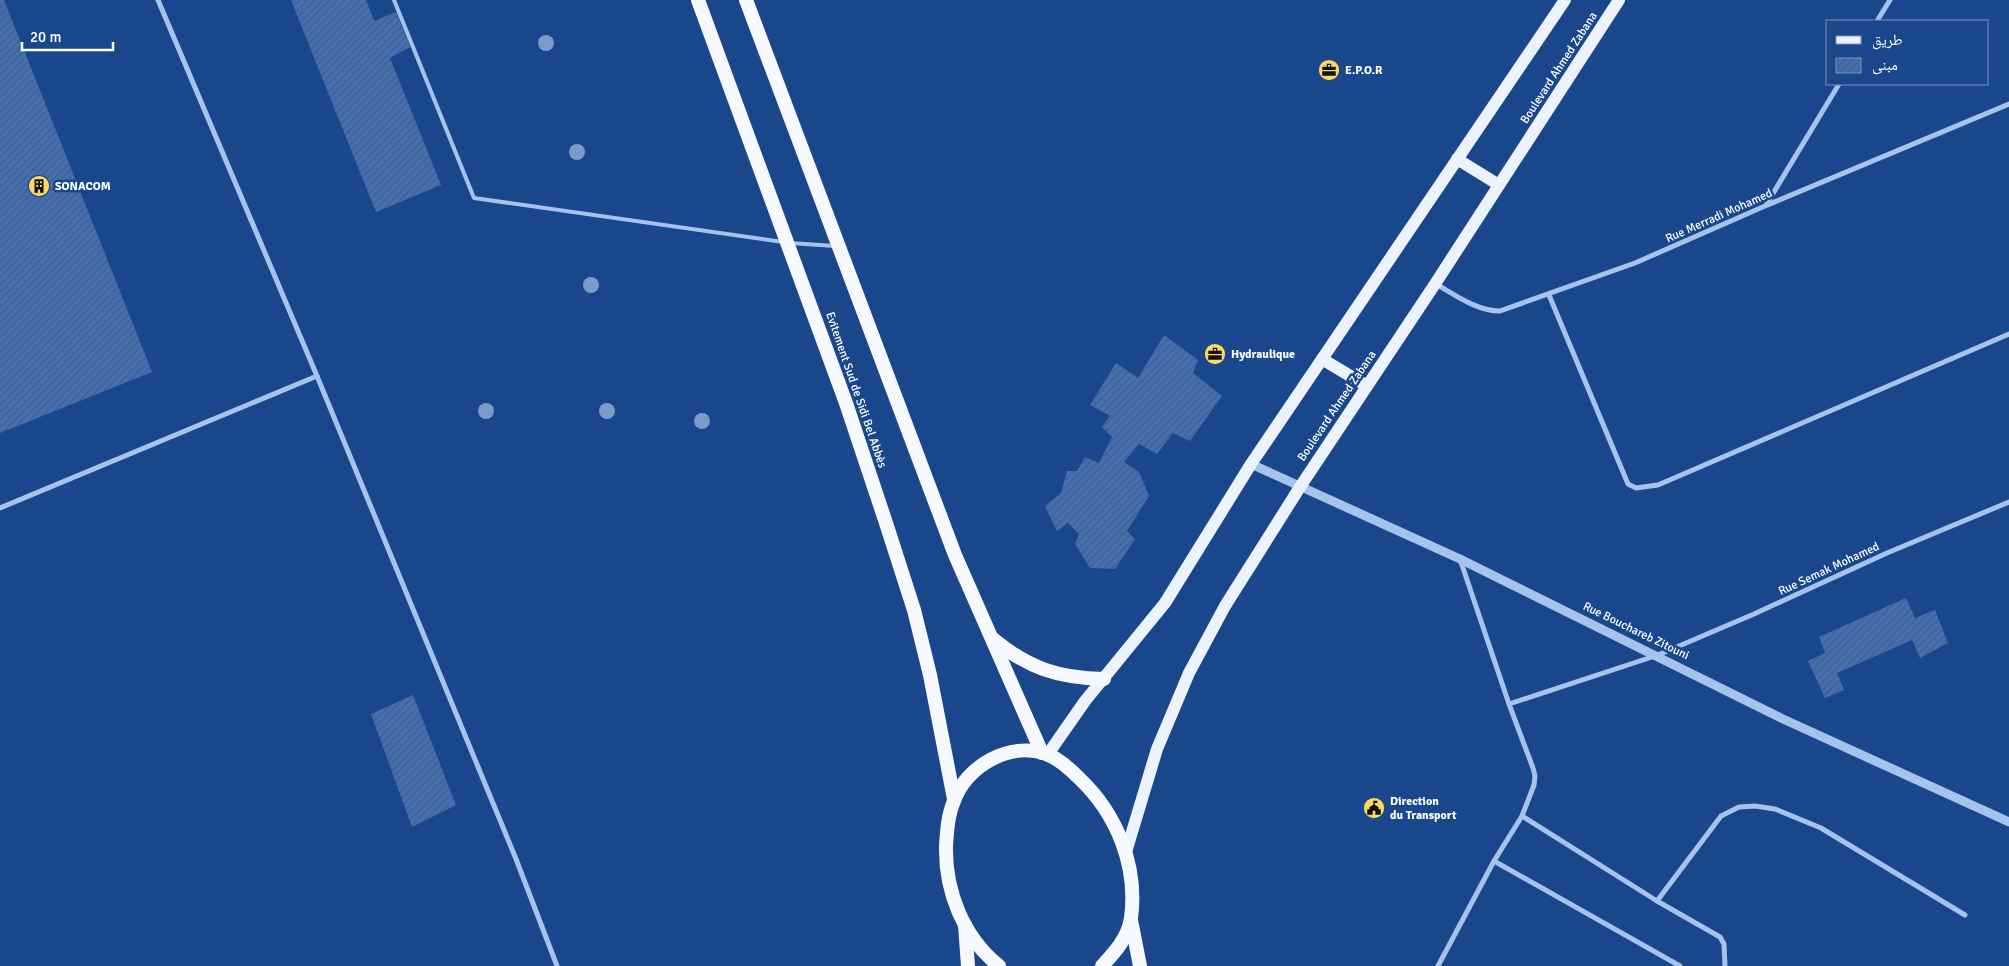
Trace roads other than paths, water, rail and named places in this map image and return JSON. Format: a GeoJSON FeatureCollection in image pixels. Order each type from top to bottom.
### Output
{"type":"FeatureCollection","features":[{"type":"Feature","properties":{"kind":"highway","name":"Evitement Sud de Sidi Bel Abbès"},"geometry":{"type":"LineString","coordinates":[[698,0],[846,403],[914,610],[930,675],[954,799]]}},
{"type":"Feature","properties":{"kind":"highway"},"geometry":{"type":"LineString","coordinates":[[746,0],[955,555],[1045,754]]}},
{"type":"Feature","properties":{"kind":"highway"},"geometry":{"type":"LineString","coordinates":[[990,636],[1009,652],[1054,674],[1104,679]]}},
{"type":"Feature","properties":{"kind":"highway"},"geometry":{"type":"LineString","coordinates":[[999,966],[977,944],[965,924],[952,895],[946,865],[947,828],[954,799],[968,778],[979,766],[1008,753],[1026,750],[1045,754],[1070,769],[1092,790],[1110,815],[1126,852],[1132,894],[1131,920],[1140,966]]}},
{"type":"Feature","properties":{"kind":"highway"},"geometry":{"type":"LineString","coordinates":[[1113,966],[1131,920]]}},
{"type":"Feature","properties":{"kind":"highway"},"geometry":{"type":"LineString","coordinates":[[965,924],[968,966]]}},
{"type":"Feature","properties":{"kind":"highway"},"geometry":{"type":"LineString","coordinates":[[1102,966],[1120,946]]}},
{"type":"Feature","properties":{"kind":"main road"},"geometry":{"type":"LineString","coordinates":[[1045,754],[1165,604],[1251,464],[1565,0]]}},
{"type":"Feature","properties":{"kind":"main road","name":"Boulevard Ahmed Zabana"},"geometry":{"type":"LineString","coordinates":[[1126,852],[1157,749],[1189,673],[1225,606],[1300,487],[1435,284],[1619,0]]}},
{"type":"Feature","properties":{"kind":"main road"},"geometry":{"type":"LineString","coordinates":[[1457,159],[1499,185]]}},
{"type":"Feature","properties":{"kind":"main road"},"geometry":{"type":"LineString","coordinates":[[1322,359],[1367,386]]}},
{"type":"Feature","properties":{"kind":"street"},"geometry":{"type":"LineString","coordinates":[[158,0],[317,376],[516,859],[557,966]]}},
{"type":"Feature","properties":{"kind":"street"},"geometry":{"type":"LineString","coordinates":[[1878,20],[1890,0]]}},
{"type":"Feature","properties":{"kind":"street"},"geometry":{"type":"LineString","coordinates":[[1765,206],[1838,85]]}},
{"type":"Feature","properties":{"kind":"street","name":"Rue Merradi Mohamed"},"geometry":{"type":"LineString","coordinates":[[1435,284],[1480,308],[1500,311],[1635,263],[1765,206],[2009,104]]}},
{"type":"Feature","properties":{"kind":"street"},"geometry":{"type":"LineString","coordinates":[[1549,295],[1628,484],[1636,488],[1658,485],[2009,334]]}},
{"type":"Feature","properties":{"kind":"street"},"geometry":{"type":"LineString","coordinates":[[0,508],[317,376]]}},
{"type":"Feature","properties":{"kind":"street","name":"Rue Bouchareb Zitouni"},"geometry":{"type":"LineString","coordinates":[[1251,464],[1460,559],[1783,718],[2009,822]]}},
{"type":"Feature","properties":{"kind":"street","name":"Rue Semak Mohamed"},"geometry":{"type":"LineString","coordinates":[[1509,704],[1658,655],[1754,614],[1887,553],[2009,502]]}},
{"type":"Feature","properties":{"kind":"street"},"geometry":{"type":"LineString","coordinates":[[1438,966],[1494,861],[1522,816],[1534,785],[1535,776],[1460,559]]}},
{"type":"Feature","properties":{"kind":"street"},"geometry":{"type":"LineString","coordinates":[[1657,901],[1721,816],[1739,807],[1755,806],[1775,808],[1821,828],[1965,915]]}},
{"type":"Feature","properties":{"kind":"street"},"geometry":{"type":"LineString","coordinates":[[1522,816],[1657,901],[1720,937],[1724,944],[1726,966]]}},
{"type":"Feature","properties":{"kind":"street"},"geometry":{"type":"LineString","coordinates":[[1494,861],[1680,966]]}},
{"type":"Feature","properties":{"kind":"lane"},"geometry":{"type":"LineString","coordinates":[[394,0],[474,198],[787,243],[840,246]]}},
{"type":"Feature","properties":{"kind":"place","name":"E.P.O.R"},"geometry":{"type":"Point","coordinates":[1329,70]}},
{"type":"Feature","properties":{"kind":"place","name":"SONACOM"},"geometry":{"type":"Point","coordinates":[39,186]}},
{"type":"Feature","properties":{"kind":"place","name":"Hydraulique"},"geometry":{"type":"Point","coordinates":[1215,354]}},
{"type":"Feature","properties":{"kind":"place","name":"Direction du Transport"},"geometry":{"type":"Point","coordinates":[1374,808]}}]}
